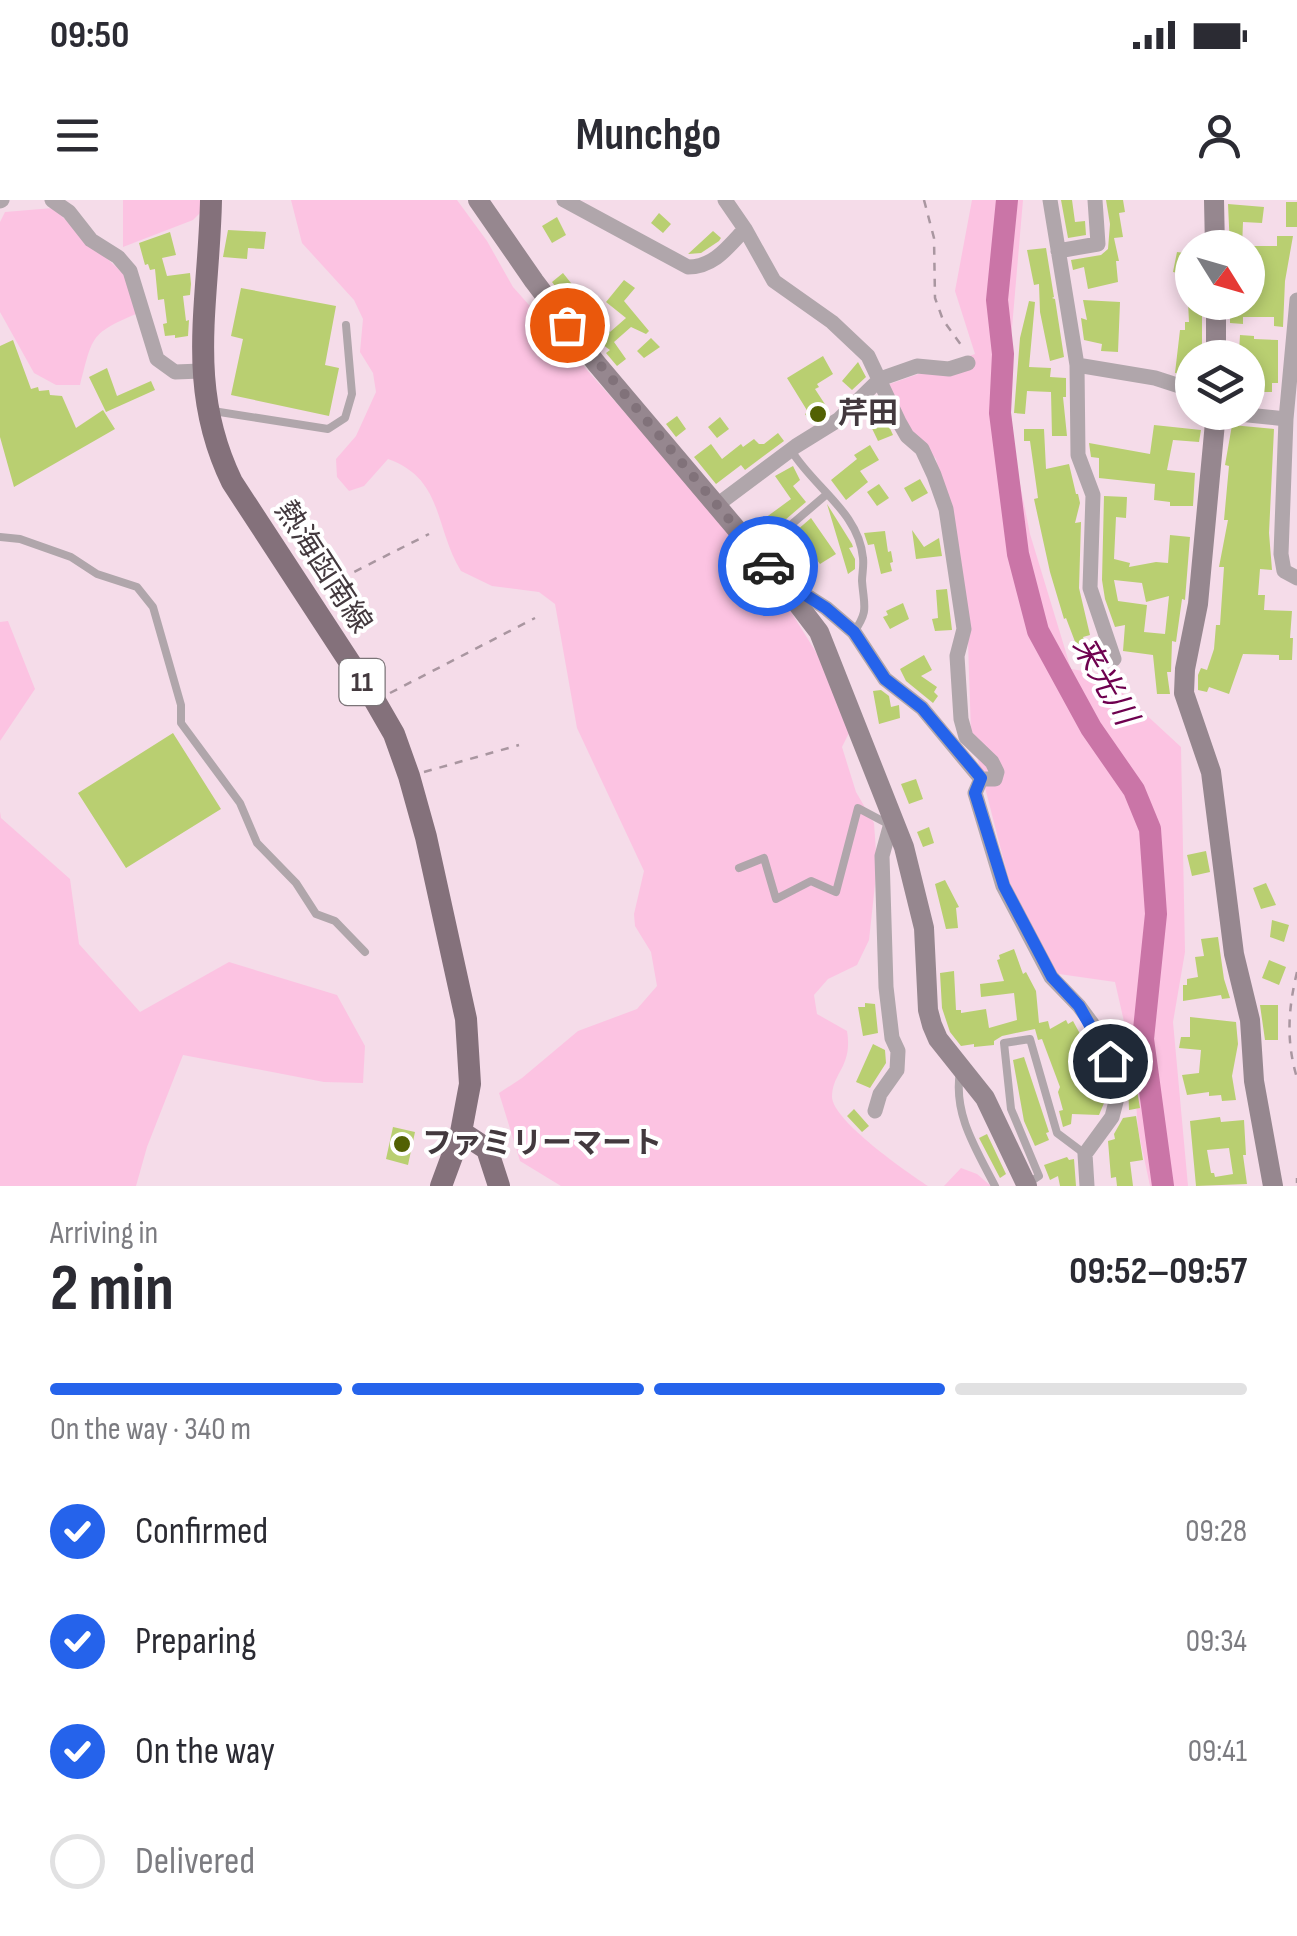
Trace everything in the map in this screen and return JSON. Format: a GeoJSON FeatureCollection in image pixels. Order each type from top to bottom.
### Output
{"type":"FeatureCollection","features":[{"type":"Feature","properties":{"kind":"main road","name":"熱海函南線"},"geometry":{"type":"LineString","coordinates":[[211,200],[201,370],[217,451],[232,482],[394,734],[426,837],[466,1018],[470,1084],[462,1132],[441,1186]]}},
{"type":"Feature","properties":{"kind":"main road"},"geometry":{"type":"LineString","coordinates":[[478,200],[596,362],[819,632],[908,862],[924,928],[932,1025],[938,1039],[990,1107],[1027,1185]]}},
{"type":"Feature","properties":{"kind":"main road"},"geometry":{"type":"LineString","coordinates":[[1214,200],[1215,230]]}},
{"type":"Feature","properties":{"kind":"main road"},"geometry":{"type":"LineString","coordinates":[[1216,430],[1198,604],[1184,693],[1211,772],[1234,954],[1250,1020],[1254,1082],[1273,1186]]}},
{"type":"Feature","properties":{"kind":"main road"},"geometry":{"type":"LineString","coordinates":[[462,1132],[487,1149],[499,1186]]}},
{"type":"Feature","properties":{"kind":"street"},"geometry":{"type":"LineString","coordinates":[[52,200],[69,212],[91,240],[124,263],[157,359],[175,372],[201,370]]}},
{"type":"Feature","properties":{"kind":"street"},"geometry":{"type":"LineString","coordinates":[[564,200],[688,267],[703,267],[745,229]]}},
{"type":"Feature","properties":{"kind":"street"},"geometry":{"type":"LineString","coordinates":[[724,200],[774,280],[868,356],[907,436],[922,449],[946,510],[964,629],[957,656],[961,719],[966,737],[992,762],[997,772],[995,779],[981,778],[922,708],[885,679],[854,632],[826,608],[777,577]]}},
{"type":"Feature","properties":{"kind":"street"},"geometry":{"type":"LineString","coordinates":[[1050,200],[1077,365],[1078,455],[1093,495],[1090,588],[1114,659]]}},
{"type":"Feature","properties":{"kind":"street"},"geometry":{"type":"LineString","coordinates":[[1058,251],[1098,244],[1095,200]]}},
{"type":"Feature","properties":{"kind":"street"},"geometry":{"type":"LineString","coordinates":[[1297,300],[1286,419],[1282,566],[1297,578]]}},
{"type":"Feature","properties":{"kind":"street"},"geometry":{"type":"LineString","coordinates":[[718,506],[838,420],[880,379],[917,366],[949,369],[968,363]]}},
{"type":"Feature","properties":{"kind":"street"},"geometry":{"type":"LineString","coordinates":[[1077,365],[1175,384]]}},
{"type":"Feature","properties":{"kind":"street"},"geometry":{"type":"LineString","coordinates":[[1265,417],[1286,419]]}},
{"type":"Feature","properties":{"kind":"street"},"geometry":{"type":"LineString","coordinates":[[981,778],[975,793],[1004,886],[1052,977],[1092,1026],[1116,1079],[1118,1094],[1112,1117],[1085,1154],[1087,1186]]}},
{"type":"Feature","properties":{"kind":"street"},"geometry":{"type":"LineString","coordinates":[[874,1111],[880,1094],[897,1070],[898,1051],[892,1038],[886,988],[882,856],[891,821]]}},
{"type":"Feature","properties":{"kind":"lane"},"geometry":{"type":"LineString","coordinates":[[207,410],[328,429],[345,418],[352,394],[346,326]]}},
{"type":"Feature","properties":{"kind":"lane"},"geometry":{"type":"LineString","coordinates":[[791,450],[803,470],[854,527],[863,558],[866,614],[854,632]]}},
{"type":"Feature","properties":{"kind":"lane"},"geometry":{"type":"LineString","coordinates":[[757,553],[826,494]]}},
{"type":"Feature","properties":{"kind":"lane"},"geometry":{"type":"LineString","coordinates":[[0,536],[71,557],[97,574],[137,587],[154,607],[181,705],[180,723],[240,802],[257,843],[296,883],[316,914],[334,920],[364,952]]}},
{"type":"Feature","properties":{"kind":"lane"},"geometry":{"type":"LineString","coordinates":[[740,868],[764,858],[776,899],[812,881],[836,892],[858,808],[891,821]]}},
{"type":"Feature","properties":{"kind":"lane"},"geometry":{"type":"LineString","coordinates":[[1027,1185],[1039,1176],[1012,1109],[1004,1043],[1030,1040],[1058,1133],[1085,1154]]}},
{"type":"Feature","properties":{"kind":"lane"},"geometry":{"type":"LineString","coordinates":[[961,1067],[956,1094],[968,1134],[995,1186]]}},
{"type":"Feature","properties":{"kind":"path"},"geometry":{"type":"LineString","coordinates":[[924,200],[934,238],[935,298],[943,320],[964,348],[968,363]]}},
{"type":"Feature","properties":{"kind":"path"},"geometry":{"type":"LineString","coordinates":[[299,550],[319,569],[338,577],[428,534]]}},
{"type":"Feature","properties":{"kind":"path"},"geometry":{"type":"LineString","coordinates":[[374,701],[535,618]]}},
{"type":"Feature","properties":{"kind":"path"},"geometry":{"type":"LineString","coordinates":[[409,776],[519,745]]}},
{"type":"Feature","properties":{"kind":"path"},"geometry":{"type":"LineString","coordinates":[[1297,972],[1288,1011],[1297,1078]]}},
{"type":"Feature","properties":{"kind":"shaded area"},"geometry":{"type":"Polygon","coordinates":[[[123,200],[213,200],[193,220],[123,247],[123,200]]]}},
{"type":"Feature","properties":{"kind":"shaded area"},"geometry":{"type":"Polygon","coordinates":[[[291,200],[457,200],[487,241],[513,287],[726,526],[791,612],[829,673],[850,731],[842,747],[856,792],[874,823],[877,866],[869,940],[857,965],[828,979],[814,995],[817,1014],[847,1031],[847,1053],[832,1097],[858,1132],[928,1186],[561,1186],[520,1161],[499,1093],[578,1031],[637,1009],[657,986],[651,952],[635,926],[644,871],[577,728],[555,604],[539,592],[492,586],[461,571],[429,492],[406,468],[388,459],[364,486],[349,491],[337,477],[336,459],[356,436],[376,392],[373,373],[360,352],[363,319],[354,300],[302,243],[291,200]]]}},
{"type":"Feature","properties":{"kind":"shaded area"},"geometry":{"type":"Polygon","coordinates":[[[972,200],[1023,200],[1005,409],[1030,534],[1071,669],[1102,674],[1181,747],[1185,952],[1173,1022],[1188,1186],[1150,1186],[1138,1129],[1133,1061],[1115,982],[1052,973],[1009,881],[971,733],[967,612],[936,459],[911,430],[887,385],[975,354],[955,291],[972,200]]]}},
{"type":"Feature","properties":{"kind":"shaded area"},"geometry":{"type":"Polygon","coordinates":[[[53,208],[129,279],[136,314],[95,339],[80,385],[56,385],[34,373],[0,312],[0,222],[5,212],[53,208]]]}},
{"type":"Feature","properties":{"kind":"shaded area"},"geometry":{"type":"Polygon","coordinates":[[[8,621],[35,689],[0,741],[0,622],[8,621]]]}},
{"type":"Feature","properties":{"kind":"shaded area"},"geometry":{"type":"Polygon","coordinates":[[[0,812],[1,818],[70,879],[79,944],[140,1012],[229,962],[337,995],[365,1046],[363,1083],[324,1082],[183,1055],[136,1186],[0,1186],[0,812]]]}},
{"type":"Feature","properties":{"kind":"shaded area"},"geometry":{"type":"Polygon","coordinates":[[[961,1168],[977,1174],[991,1186],[944,1186],[961,1168]]]}},
{"type":"Feature","properties":{"kind":"building"},"geometry":{"type":"Polygon","coordinates":[[[1061,200],[1072,200],[1075,222],[1085,221],[1086,235],[1068,238],[1061,200]]]}},
{"type":"Feature","properties":{"kind":"building"},"geometry":{"type":"Polygon","coordinates":[[[1106,200],[1123,200],[1125,212],[1119,213],[1123,237],[1114,238],[1118,282],[1088,289],[1084,267],[1073,270],[1071,260],[1101,255],[1108,249],[1110,224],[1106,200]]]}},
{"type":"Feature","properties":{"kind":"building"},"geometry":{"type":"Polygon","coordinates":[[[1286,202],[1297,202],[1297,227],[1286,227],[1286,202]]]}},
{"type":"Feature","properties":{"kind":"building"},"geometry":{"type":"Polygon","coordinates":[[[1228,204],[1264,207],[1262,223],[1243,222],[1243,230],[1229,230],[1228,204]]]}},
{"type":"Feature","properties":{"kind":"building"},"geometry":{"type":"Polygon","coordinates":[[[659,213],[671,224],[663,233],[651,223],[659,213]]]}},
{"type":"Feature","properties":{"kind":"building"},"geometry":{"type":"Polygon","coordinates":[[[557,217],[566,235],[552,243],[542,226],[557,217]]]}},
{"type":"Feature","properties":{"kind":"building"},"geometry":{"type":"Polygon","coordinates":[[[228,230],[266,232],[264,249],[248,248],[247,259],[223,257],[228,230]]]}},
{"type":"Feature","properties":{"kind":"building"},"geometry":{"type":"Polygon","coordinates":[[[713,231],[721,238],[719,241],[701,253],[688,254],[713,231]]]}},
{"type":"Feature","properties":{"kind":"building"},"geometry":{"type":"Polygon","coordinates":[[[170,232],[176,255],[162,258],[167,276],[190,273],[191,284],[190,295],[183,296],[188,336],[175,338],[165,336],[164,299],[158,300],[155,269],[145,265],[139,243],[170,232]]]}},
{"type":"Feature","properties":{"kind":"building"},"geometry":{"type":"Polygon","coordinates":[[[1277,236],[1293,236],[1285,281],[1283,327],[1274,326],[1274,317],[1265,317],[1265,246],[1277,246],[1277,236]]]}},
{"type":"Feature","properties":{"kind":"building"},"geometry":{"type":"Polygon","coordinates":[[[1046,248],[1064,357],[1050,361],[1039,284],[1034,285],[1027,250],[1046,248]]]}},
{"type":"Feature","properties":{"kind":"building"},"geometry":{"type":"Polygon","coordinates":[[[563,273],[610,332],[626,318],[606,302],[624,280],[635,288],[624,301],[649,331],[646,334],[631,327],[614,342],[626,359],[617,366],[606,353],[610,350],[595,339],[552,282],[563,273]]]}},
{"type":"Feature","properties":{"kind":"building"},"geometry":{"type":"Polygon","coordinates":[[[241,288],[336,306],[325,365],[339,368],[329,416],[231,395],[243,339],[231,336],[241,288]]]}},
{"type":"Feature","properties":{"kind":"building"},"geometry":{"type":"Polygon","coordinates":[[[1083,300],[1120,302],[1118,352],[1101,351],[1102,344],[1084,340],[1081,318],[1087,320],[1083,300]]]}},
{"type":"Feature","properties":{"kind":"building"},"geometry":{"type":"Polygon","coordinates":[[[1029,301],[1035,302],[1029,367],[1051,368],[1050,377],[1066,378],[1063,397],[1067,436],[1052,436],[1051,392],[1027,391],[1025,414],[1014,413],[1020,338],[1029,301]]]}},
{"type":"Feature","properties":{"kind":"building"},"geometry":{"type":"Polygon","coordinates":[[[1202,320],[1202,340],[1179,340],[1180,330],[1185,330],[1185,322],[1202,320]]]}},
{"type":"Feature","properties":{"kind":"building"},"geometry":{"type":"Polygon","coordinates":[[[1240,335],[1278,340],[1278,383],[1272,383],[1272,392],[1265,392],[1265,340],[1240,340],[1240,335]]]}},
{"type":"Feature","properties":{"kind":"building"},"geometry":{"type":"Polygon","coordinates":[[[651,338],[660,347],[644,358],[637,351],[651,338]]]}},
{"type":"Feature","properties":{"kind":"building"},"geometry":{"type":"Polygon","coordinates":[[[13,340],[31,389],[38,387],[39,391],[49,390],[50,395],[62,396],[76,428],[103,410],[115,429],[14,487],[0,437],[0,346],[13,340]]]}},
{"type":"Feature","properties":{"kind":"building"},"geometry":{"type":"Polygon","coordinates":[[[823,356],[833,374],[815,389],[830,412],[811,423],[787,378],[823,356]]]}},
{"type":"Feature","properties":{"kind":"building"},"geometry":{"type":"Polygon","coordinates":[[[858,362],[866,377],[852,390],[842,381],[858,362]]]}},
{"type":"Feature","properties":{"kind":"building"},"geometry":{"type":"Polygon","coordinates":[[[107,368],[117,396],[151,381],[155,390],[106,412],[89,377],[107,368]]]}},
{"type":"Feature","properties":{"kind":"building"},"geometry":{"type":"Polygon","coordinates":[[[882,411],[893,435],[878,441],[867,418],[882,411]]]}},
{"type":"Feature","properties":{"kind":"building"},"geometry":{"type":"Polygon","coordinates":[[[677,416],[686,429],[676,437],[666,424],[677,416]]]}},
{"type":"Feature","properties":{"kind":"building"},"geometry":{"type":"Polygon","coordinates":[[[720,417],[729,429],[717,438],[708,427],[720,417]]]}},
{"type":"Feature","properties":{"kind":"building"},"geometry":{"type":"Polygon","coordinates":[[[1154,425],[1201,430],[1199,442],[1173,440],[1167,470],[1195,473],[1193,506],[1170,506],[1170,502],[1154,500],[1155,484],[1099,478],[1099,458],[1091,457],[1089,443],[1150,454],[1154,425]]]}},
{"type":"Feature","properties":{"kind":"building"},"geometry":{"type":"Polygon","coordinates":[[[1024,429],[1044,429],[1046,469],[1069,464],[1078,494],[1075,523],[1081,522],[1079,588],[1090,635],[1083,637],[1091,656],[1082,660],[1050,572],[1034,499],[1038,498],[1030,441],[1024,441],[1024,429]]]}},
{"type":"Feature","properties":{"kind":"building"},"geometry":{"type":"Polygon","coordinates":[[[1274,429],[1269,533],[1272,570],[1260,569],[1258,595],[1265,595],[1264,610],[1292,611],[1293,638],[1292,660],[1279,660],[1279,655],[1243,654],[1229,694],[1209,687],[1207,692],[1198,690],[1198,675],[1201,668],[1207,670],[1216,625],[1220,625],[1224,567],[1219,567],[1228,520],[1224,520],[1229,466],[1225,465],[1231,430],[1274,429]]]}},
{"type":"Feature","properties":{"kind":"building"},"geometry":{"type":"Polygon","coordinates":[[[778,433],[784,441],[745,470],[741,465],[716,484],[694,457],[711,444],[722,459],[741,444],[743,447],[754,439],[764,444],[778,433]]]}},
{"type":"Feature","properties":{"kind":"building"},"geometry":{"type":"Polygon","coordinates":[[[870,445],[879,460],[860,471],[868,482],[846,500],[831,480],[857,459],[854,455],[870,445]]]}},
{"type":"Feature","properties":{"kind":"building"},"geometry":{"type":"Polygon","coordinates":[[[793,466],[800,480],[793,486],[806,502],[763,539],[753,527],[791,499],[775,476],[793,466]]]}},
{"type":"Feature","properties":{"kind":"building"},"geometry":{"type":"Polygon","coordinates":[[[920,479],[928,493],[912,502],[904,488],[920,479]]]}},
{"type":"Feature","properties":{"kind":"building"},"geometry":{"type":"Polygon","coordinates":[[[879,484],[889,498],[877,506],[867,492],[879,484]]]}},
{"type":"Feature","properties":{"kind":"building"},"geometry":{"type":"Polygon","coordinates":[[[1104,496],[1127,497],[1126,518],[1116,517],[1114,559],[1130,563],[1129,567],[1168,563],[1170,535],[1190,537],[1185,600],[1182,599],[1176,642],[1172,641],[1171,672],[1167,672],[1170,694],[1157,694],[1153,655],[1123,651],[1125,625],[1115,627],[1102,580],[1104,496]],[[1114,580],[1118,601],[1147,605],[1144,632],[1165,634],[1169,596],[1146,602],[1142,583],[1114,580]]]}},
{"type":"Feature","properties":{"kind":"building"},"geometry":{"type":"Polygon","coordinates":[[[827,504],[853,547],[849,548],[855,569],[848,574],[827,504]]]}},
{"type":"Feature","properties":{"kind":"building"},"geometry":{"type":"Polygon","coordinates":[[[811,518],[836,554],[820,564],[796,531],[811,518]]]}},
{"type":"Feature","properties":{"kind":"building"},"geometry":{"type":"Polygon","coordinates":[[[912,530],[924,547],[939,538],[942,556],[916,559],[912,530]]]}},
{"type":"Feature","properties":{"kind":"building"},"geometry":{"type":"Polygon","coordinates":[[[885,531],[893,562],[892,571],[881,574],[874,544],[868,545],[864,533],[885,531]]]}},
{"type":"Feature","properties":{"kind":"building"},"geometry":{"type":"Polygon","coordinates":[[[947,589],[952,630],[935,631],[932,619],[938,618],[936,590],[947,589]]]}},
{"type":"Feature","properties":{"kind":"building"},"geometry":{"type":"Polygon","coordinates":[[[903,603],[909,619],[890,629],[883,617],[888,615],[886,611],[903,603]]]}},
{"type":"Feature","properties":{"kind":"building"},"geometry":{"type":"Polygon","coordinates":[[[924,655],[932,670],[921,676],[937,687],[934,692],[938,696],[933,703],[906,681],[900,669],[924,655]]]}},
{"type":"Feature","properties":{"kind":"building"},"geometry":{"type":"Polygon","coordinates":[[[881,690],[889,696],[891,707],[899,705],[900,718],[879,724],[873,691],[881,690]]]}},
{"type":"Feature","properties":{"kind":"building"},"geometry":{"type":"Polygon","coordinates":[[[173,733],[221,809],[126,868],[78,793],[173,733]]]}},
{"type":"Feature","properties":{"kind":"building"},"geometry":{"type":"Polygon","coordinates":[[[916,779],[923,799],[909,804],[901,784],[916,779]]]}},
{"type":"Feature","properties":{"kind":"building"},"geometry":{"type":"Polygon","coordinates":[[[929,827],[934,843],[923,847],[917,832],[929,827]]]}},
{"type":"Feature","properties":{"kind":"building"},"geometry":{"type":"Polygon","coordinates":[[[1206,851],[1210,872],[1192,876],[1187,855],[1206,851]]]}},
{"type":"Feature","properties":{"kind":"building"},"geometry":{"type":"Polygon","coordinates":[[[945,880],[959,907],[958,928],[946,929],[935,884],[945,880]]]}},
{"type":"Feature","properties":{"kind":"building"},"geometry":{"type":"Polygon","coordinates":[[[1266,883],[1276,905],[1261,909],[1253,888],[1266,883]]]}},
{"type":"Feature","properties":{"kind":"building"},"geometry":{"type":"Polygon","coordinates":[[[1272,920],[1289,925],[1284,942],[1270,937],[1272,920]]]}},
{"type":"Feature","properties":{"kind":"building"},"geometry":{"type":"Polygon","coordinates":[[[1218,937],[1230,998],[1222,999],[1221,995],[1183,1001],[1183,985],[1187,985],[1187,979],[1198,977],[1195,957],[1204,956],[1201,939],[1218,937]]]}},
{"type":"Feature","properties":{"kind":"building"},"geometry":{"type":"Polygon","coordinates":[[[1014,949],[1023,974],[1026,972],[1036,991],[1039,1023],[1048,1021],[1050,1029],[1066,1020],[1068,1024],[1073,1021],[1096,1063],[1104,1103],[1099,1115],[1072,1114],[1071,1124],[1063,1127],[1060,1087],[1035,1029],[1002,1036],[994,1045],[974,1047],[961,1046],[950,1032],[942,1008],[940,973],[954,971],[956,1010],[961,1013],[986,1009],[989,1028],[1017,1020],[1014,993],[981,997],[980,984],[1004,981],[997,960],[999,955],[1014,949]]]}},
{"type":"Feature","properties":{"kind":"building"},"geometry":{"type":"Polygon","coordinates":[[[1269,960],[1286,967],[1279,985],[1262,978],[1269,960]]]}},
{"type":"Feature","properties":{"kind":"building"},"geometry":{"type":"Polygon","coordinates":[[[865,1003],[875,1004],[878,1033],[863,1036],[858,1007],[865,1007],[865,1003]]]}},
{"type":"Feature","properties":{"kind":"building"},"geometry":{"type":"Polygon","coordinates":[[[1260,1005],[1278,1005],[1278,1040],[1265,1040],[1260,1005]]]}},
{"type":"Feature","properties":{"kind":"building"},"geometry":{"type":"Polygon","coordinates":[[[1190,1017],[1236,1022],[1238,1044],[1232,1076],[1236,1100],[1222,1101],[1221,1095],[1209,1096],[1209,1092],[1187,1095],[1182,1075],[1199,1073],[1201,1050],[1179,1048],[1181,1037],[1190,1037],[1190,1017]]]}},
{"type":"Feature","properties":{"kind":"building"},"geometry":{"type":"Polygon","coordinates":[[[873,1044],[885,1050],[886,1063],[870,1088],[856,1082],[873,1044]]]}},
{"type":"Feature","properties":{"kind":"building"},"geometry":{"type":"Polygon","coordinates":[[[1024,1057],[1049,1132],[1049,1140],[1035,1146],[1024,1121],[1013,1060],[1024,1057]]]}},
{"type":"Feature","properties":{"kind":"building"},"geometry":{"type":"Polygon","coordinates":[[[1135,1079],[1140,1108],[1129,1110],[1128,1081],[1135,1079]]]}},
{"type":"Feature","properties":{"kind":"building"},"geometry":{"type":"Polygon","coordinates":[[[854,1109],[869,1126],[862,1132],[847,1116],[854,1109]]]}},
{"type":"Feature","properties":{"kind":"building"},"geometry":{"type":"Polygon","coordinates":[[[1136,1116],[1143,1160],[1130,1162],[1133,1186],[1117,1186],[1116,1177],[1111,1178],[1108,1141],[1115,1139],[1123,1118],[1136,1116]]]}},
{"type":"Feature","properties":{"kind":"building"},"geometry":{"type":"Polygon","coordinates":[[[1220,1117],[1221,1122],[1244,1120],[1247,1184],[1196,1186],[1190,1121],[1220,1117]],[[1229,1148],[1207,1150],[1215,1177],[1233,1174],[1229,1148]]]}},
{"type":"Feature","properties":{"kind":"building"},"geometry":{"type":"Polygon","coordinates":[[[393,1127],[415,1132],[408,1165],[386,1159],[393,1127]]]}},
{"type":"Feature","properties":{"kind":"building"},"geometry":{"type":"Polygon","coordinates":[[[987,1134],[1006,1174],[1000,1178],[979,1138],[987,1134]]]}},
{"type":"Feature","properties":{"kind":"building"},"geometry":{"type":"Polygon","coordinates":[[[1067,1157],[1074,1159],[1076,1186],[1060,1186],[1058,1176],[1050,1180],[1044,1165],[1067,1157]]]}},
{"type":"Feature","properties":{"kind":"waterway","name":"来光川"},"geometry":{"type":"LineString","coordinates":[[1007,200],[997,300],[1003,354],[1000,413],[1018,554],[1038,631],[1091,728],[1134,790],[1150,829],[1156,914],[1143,1039],[1163,1186]]}},
{"type":"Feature","properties":{"kind":"way so far"},"geometry":{"type":"LineString","coordinates":[[567,325],[768,566]]}},
{"type":"Feature","properties":{"kind":"place","name":"芹田"},"geometry":{"type":"Point","coordinates":[818,414]}},
{"type":"Feature","properties":{"kind":"place","name":"ファミリーマート"},"geometry":{"type":"Point","coordinates":[402,1144]}},
{"type":"Feature","properties":{"kind":"route"},"geometry":{"type":"LineString","coordinates":[[768,566],[777,577],[826,608],[854,632],[885,679],[922,708],[981,778],[975,793],[1004,886],[1052,977],[1079,1006],[1110,1061]]}}]}
